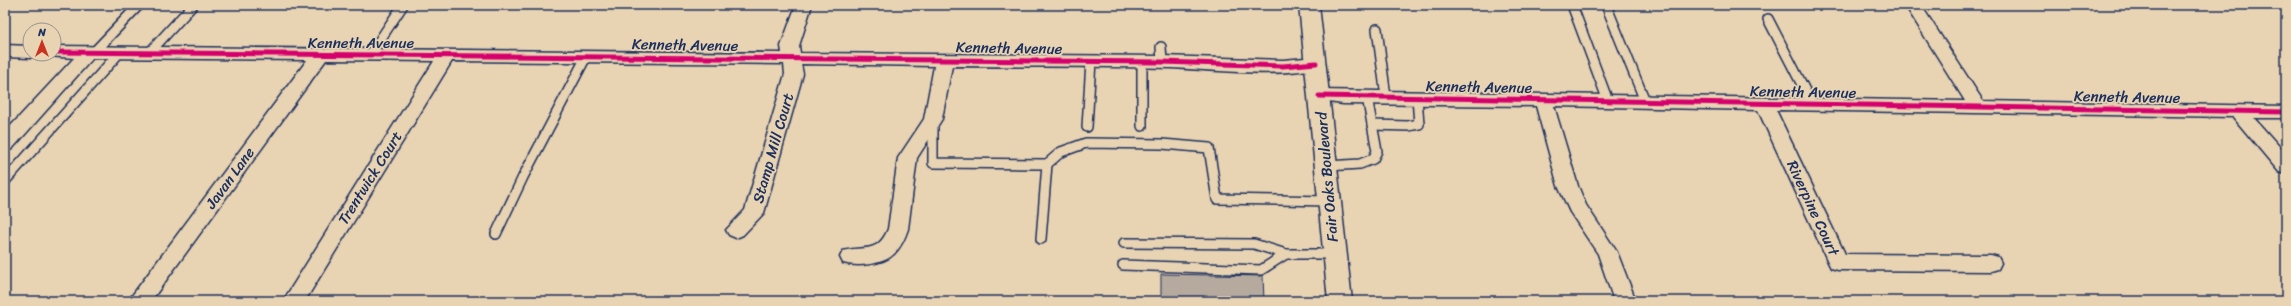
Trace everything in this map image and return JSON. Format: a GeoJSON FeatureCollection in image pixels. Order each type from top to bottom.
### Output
{"type":"FeatureCollection","features":[{"type":"Feature","properties":{"kind":"main road","name":"Fair Oaks Boulevard"},"geometry":{"type":"LineString","coordinates":[[1309,5],[1331,201],[1334,254],[1340,301]]}},
{"type":"Feature","properties":{"kind":"street","name":"Stamp Mill Court"},"geometry":{"type":"LineString","coordinates":[[736,230],[754,213],[794,74],[790,46],[804,5]]}},
{"type":"Feature","properties":{"kind":"street"},"geometry":{"type":"LineString","coordinates":[[1913,5],[1978,107]]}},
{"type":"Feature","properties":{"kind":"street"},"geometry":{"type":"LineString","coordinates":[[5,51],[22,52]]}},
{"type":"Feature","properties":{"kind":"street","name":"Kenneth Avenue"},"geometry":{"type":"LineString","coordinates":[[62,52],[1142,62],[1162,54],[1283,66],[1316,63]]}},
{"type":"Feature","properties":{"kind":"street"},"geometry":{"type":"LineString","coordinates":[[5,144],[91,52]]}},
{"type":"Feature","properties":{"kind":"street","name":"Javan Lane"},"geometry":{"type":"LineString","coordinates":[[138,301],[321,54]]}},
{"type":"Feature","properties":{"kind":"street","name":"Trentwick Court"},"geometry":{"type":"LineString","coordinates":[[294,301],[447,55]]}},
{"type":"Feature","properties":{"kind":"street"},"geometry":{"type":"LineString","coordinates":[[850,257],[878,256],[887,250],[894,240],[898,229],[908,158],[933,119],[944,60]]}},
{"type":"Feature","properties":{"kind":"street","name":"Kenneth Avenue"},"geometry":{"type":"LineString","coordinates":[[1319,96],[1343,98],[1386,97],[2286,112]]}},
{"type":"Feature","properties":{"kind":"street"},"geometry":{"type":"LineString","coordinates":[[1543,100],[1568,186],[1577,208],[1607,252],[1625,301]]}},
{"type":"Feature","properties":{"kind":"street","name":"Riverpine Court"},"geometry":{"type":"LineString","coordinates":[[1764,103],[1838,262],[1991,263]]}},
{"type":"Feature","properties":{"kind":"street"},"geometry":{"type":"LineString","coordinates":[[2238,111],[2286,167]]}},
{"type":"Feature","properties":{"kind":"lane"},"geometry":{"type":"LineString","coordinates":[[91,52],[139,5]]}},
{"type":"Feature","properties":{"kind":"lane"},"geometry":{"type":"LineString","coordinates":[[149,53],[193,5]]}},
{"type":"Feature","properties":{"kind":"lane"},"geometry":{"type":"LineString","coordinates":[[370,55],[403,5]]}},
{"type":"Feature","properties":{"kind":"lane"},"geometry":{"type":"LineString","coordinates":[[1572,5],[1608,101]]}},
{"type":"Feature","properties":{"kind":"lane"},"geometry":{"type":"LineString","coordinates":[[1606,5],[1645,101]]}},
{"type":"Feature","properties":{"kind":"lane"},"geometry":{"type":"LineString","coordinates":[[1768,19],[1812,104]]}},
{"type":"Feature","properties":{"kind":"lane"},"geometry":{"type":"LineString","coordinates":[[1378,29],[1386,97]]}},
{"type":"Feature","properties":{"kind":"lane"},"geometry":{"type":"LineString","coordinates":[[5,180],[120,52]]}},
{"type":"Feature","properties":{"kind":"lane"},"geometry":{"type":"LineString","coordinates":[[496,234],[523,177],[586,57]]}},
{"type":"Feature","properties":{"kind":"lane"},"geometry":{"type":"LineString","coordinates":[[1087,127],[1091,61]]}},
{"type":"Feature","properties":{"kind":"lane"},"geometry":{"type":"LineString","coordinates":[[1142,62],[1142,126]]}},
{"type":"Feature","properties":{"kind":"lane"},"geometry":{"type":"LineString","coordinates":[[1327,166],[1360,164],[1373,159],[1377,150],[1367,97]]}},
{"type":"Feature","properties":{"kind":"lane"},"geometry":{"type":"LineString","coordinates":[[1372,125],[1408,126],[1419,124],[1417,98]]}},
{"type":"Feature","properties":{"kind":"lane"},"geometry":{"type":"LineString","coordinates":[[933,119],[933,163],[1047,164],[1061,152],[1086,143],[1162,144],[1209,148],[1217,199],[1331,201]]}},
{"type":"Feature","properties":{"kind":"lane"},"geometry":{"type":"LineString","coordinates":[[1041,239],[1047,164]]}},
{"type":"Feature","properties":{"kind":"lane"},"geometry":{"type":"LineString","coordinates":[[1124,242],[1254,244],[1286,254],[1334,254]]}},
{"type":"Feature","properties":{"kind":"lane"},"geometry":{"type":"LineString","coordinates":[[1123,265],[1261,270],[1286,254]]}},
{"type":"Feature","properties":{"kind":"building"},"geometry":{"type":"Polygon","coordinates":[[[1161,274],[1263,276],[1264,301],[1161,301],[1161,274]]]}},
{"type":"Feature","properties":{"kind":"cycle path"},"geometry":{"type":"LineString","coordinates":[[62,52],[1162,62],[1283,66],[1316,63]]}},
{"type":"Feature","properties":{"kind":"cycle path"},"geometry":{"type":"LineString","coordinates":[[1319,96],[1343,98],[1367,97],[2286,112]]}}]}
